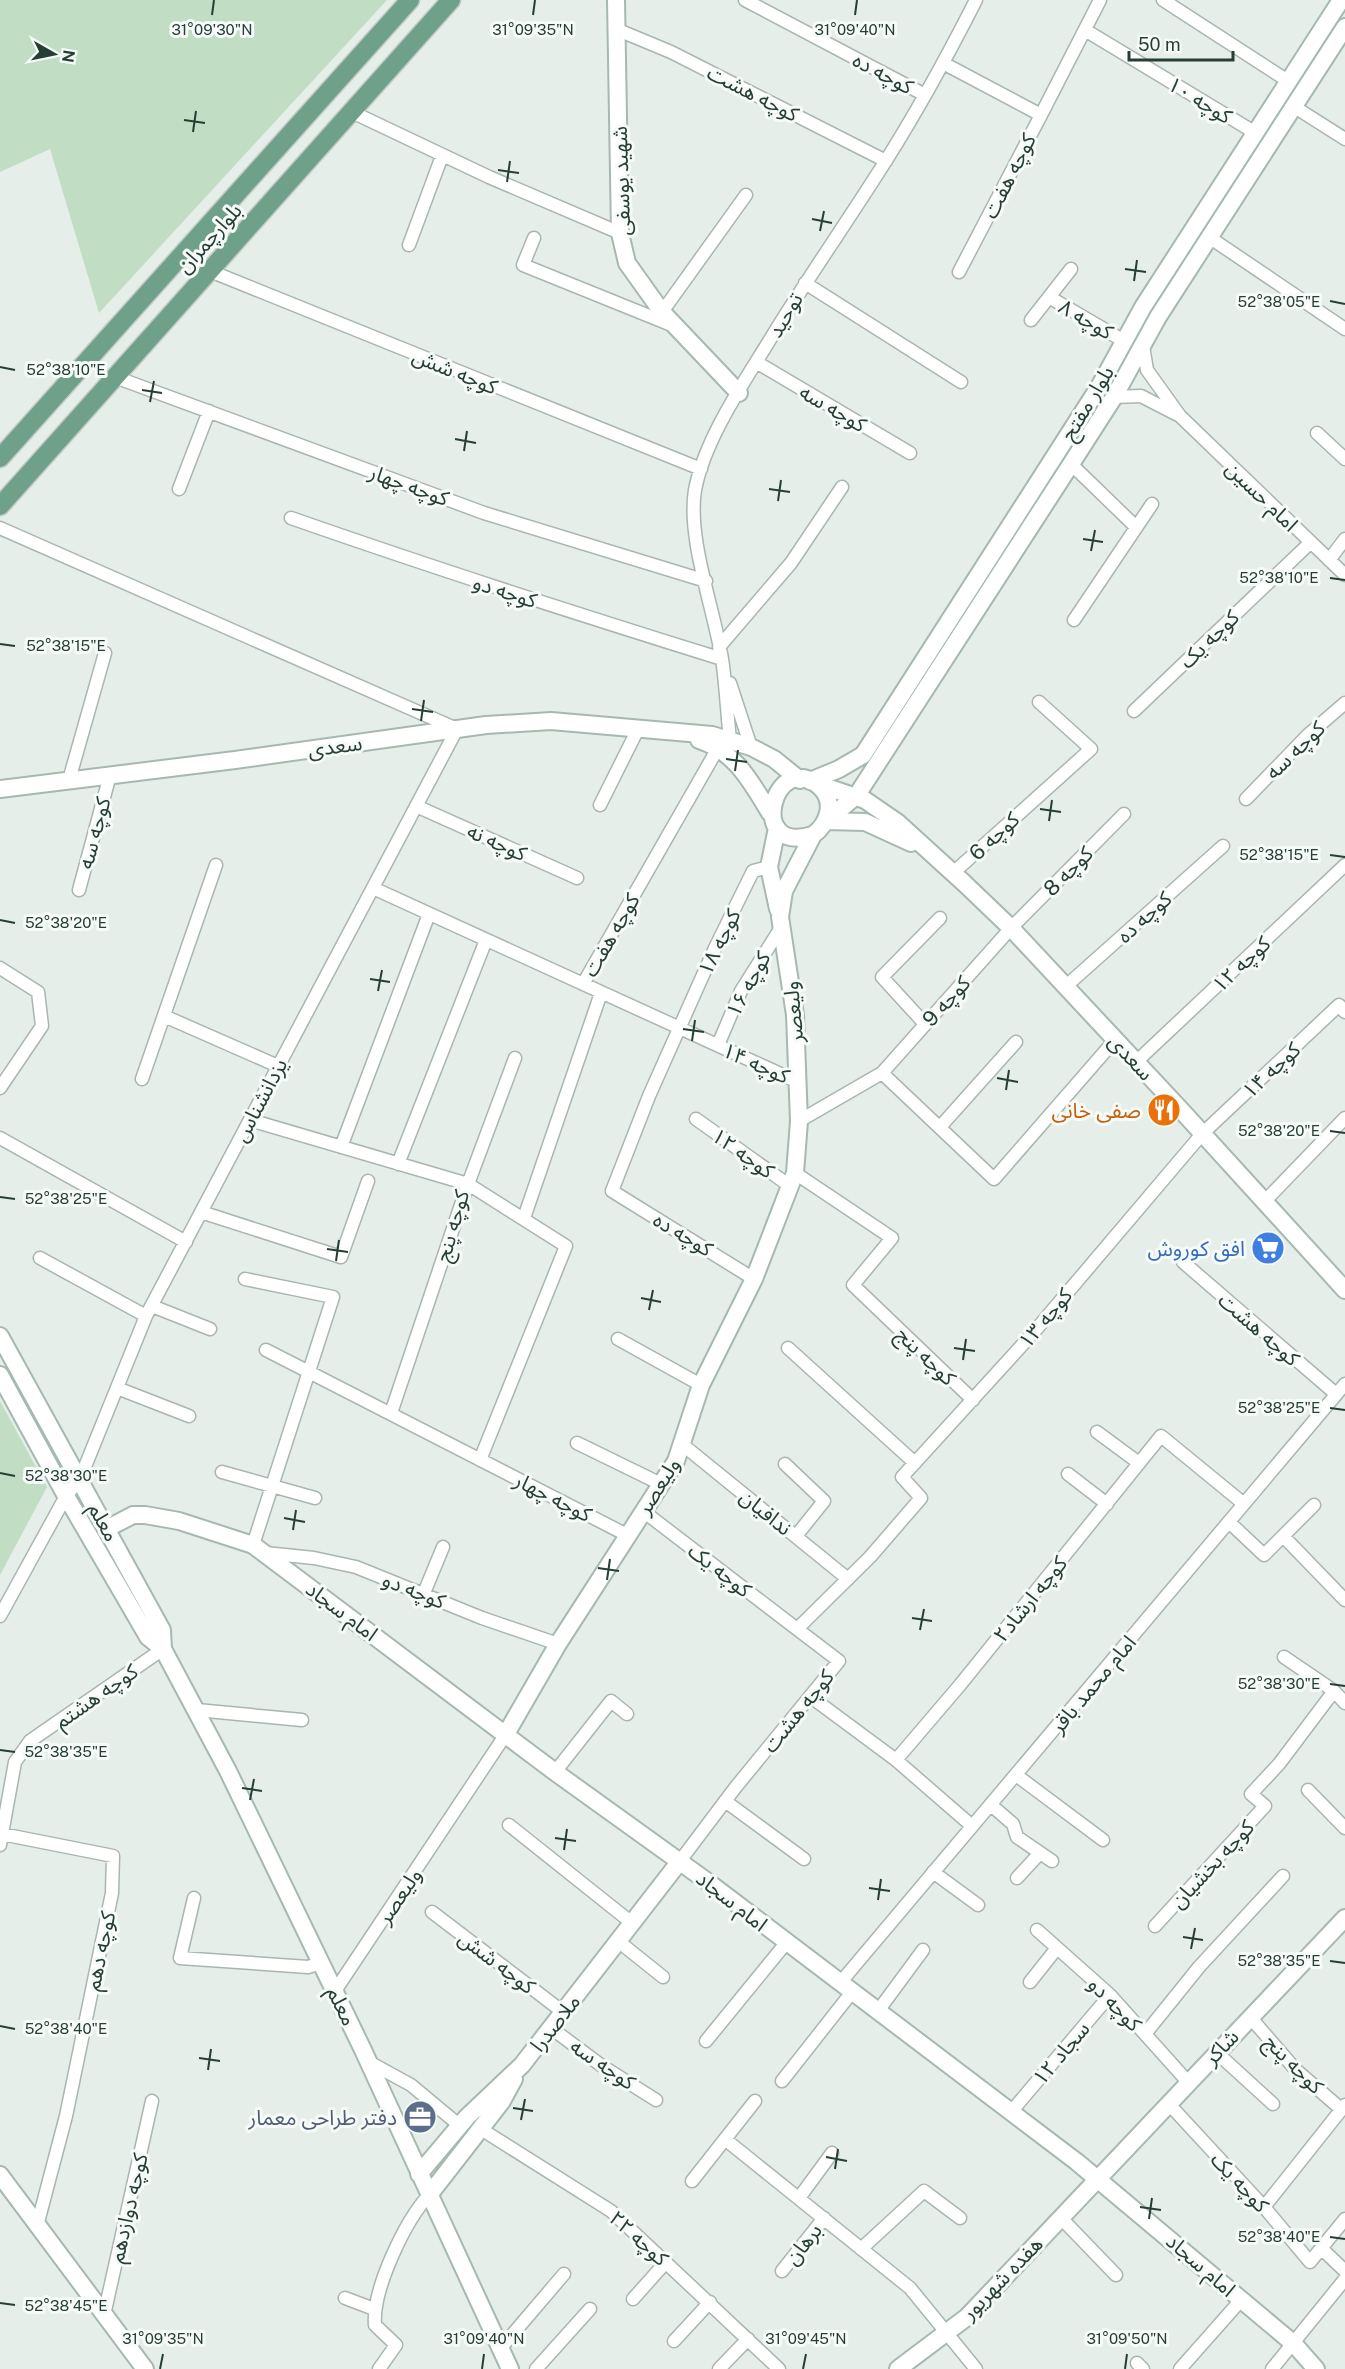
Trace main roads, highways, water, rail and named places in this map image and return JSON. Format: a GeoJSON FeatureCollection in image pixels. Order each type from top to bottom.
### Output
{"type":"FeatureCollection","features":[{"type":"Feature","properties":{"kind":"main road","name":"بلوارچمران"},"geometry":{"type":"LineString","coordinates":[[0,458],[410,0]]}},
{"type":"Feature","properties":{"kind":"main road","name":"بلوارچمران"},"geometry":{"type":"LineString","coordinates":[[0,506],[451,0]]}},
{"type":"Feature","properties":{"kind":"place","name":"صفی خانی"},"geometry":{"type":"Point","coordinates":[1164,1110]}},
{"type":"Feature","properties":{"kind":"place","name":"افق کوروش"},"geometry":{"type":"Point","coordinates":[1268,1248]}},
{"type":"Feature","properties":{"kind":"place","name":"دفتر طراحی معمار"},"geometry":{"type":"Point","coordinates":[420,2117]}}]}
